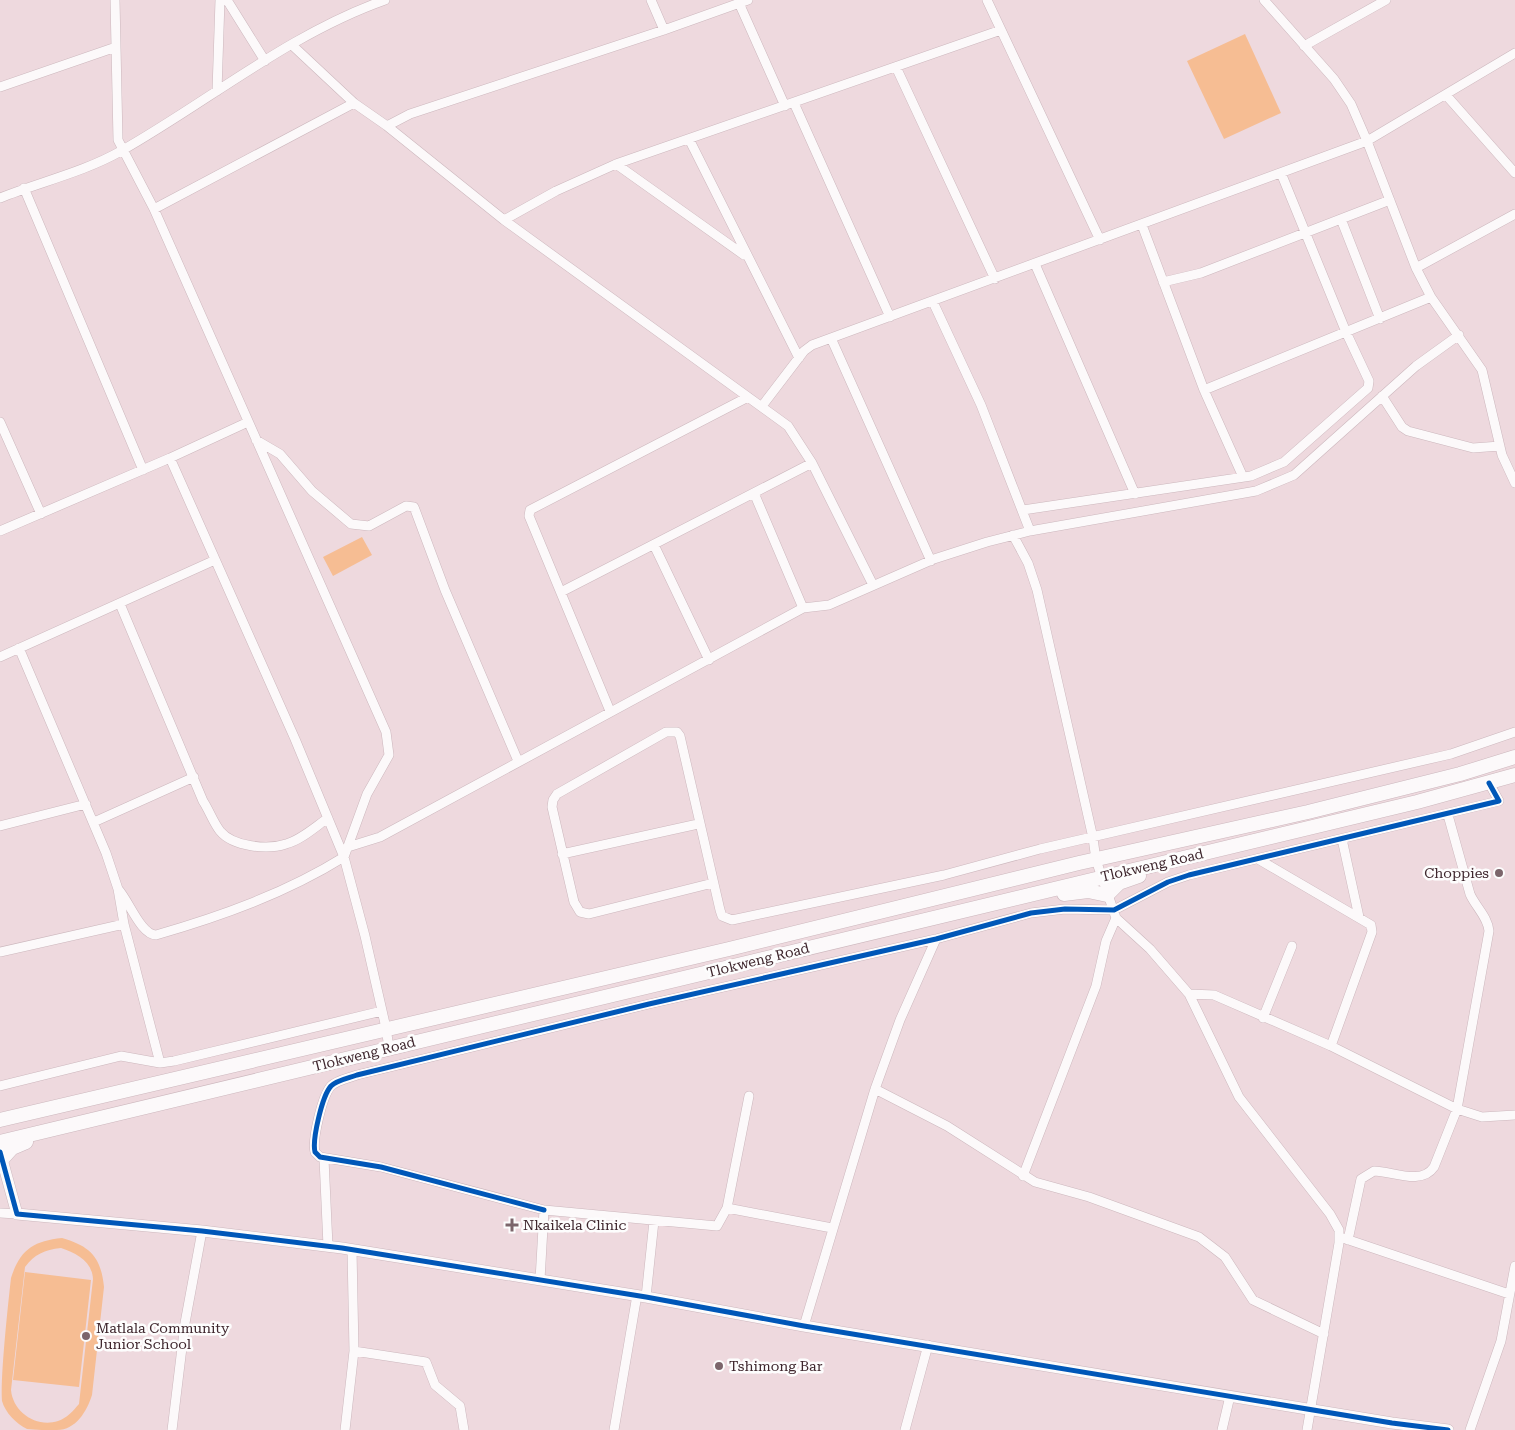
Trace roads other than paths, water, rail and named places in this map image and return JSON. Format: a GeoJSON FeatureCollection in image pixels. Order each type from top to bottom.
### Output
{"type":"FeatureCollection","features":[{"type":"Feature","properties":{"kind":"main road","name":"Tlokweng Road"},"geometry":{"type":"LineString","coordinates":[[0,1120],[386,1028],[739,947],[1096,860],[1308,812],[1460,774],[1515,757]]}},
{"type":"Feature","properties":{"kind":"main road","name":"Tlokweng Road"},"geometry":{"type":"LineString","coordinates":[[0,1142],[906,923],[1035,894],[1489,783],[1515,775]]}},
{"type":"Feature","properties":{"kind":"main road"},"geometry":{"type":"LineString","coordinates":[[1035,894],[1039,896],[1088,891],[1107,894],[1119,883],[1147,872],[1161,863]]}},
{"type":"Feature","properties":{"kind":"main road"},"geometry":{"type":"LineString","coordinates":[[1,1156],[17,1146],[61,1128]]}},
{"type":"Feature","properties":{"kind":"street"},"geometry":{"type":"LineString","coordinates":[[115,0],[117,129],[122,150],[154,209],[386,732],[390,747],[387,762],[367,794],[344,857],[241,908],[156,935],[151,935],[144,930],[126,897],[118,889]]}},
{"type":"Feature","properties":{"kind":"street"},"geometry":{"type":"LineString","coordinates":[[217,90],[220,0]]}},
{"type":"Feature","properties":{"kind":"street"},"geometry":{"type":"LineString","coordinates":[[227,0],[265,61]]}},
{"type":"Feature","properties":{"kind":"street"},"geometry":{"type":"LineString","coordinates":[[0,198],[105,159],[292,45],[354,11],[385,0]]}},
{"type":"Feature","properties":{"kind":"street"},"geometry":{"type":"LineString","coordinates":[[651,0],[664,30]]}},
{"type":"Feature","properties":{"kind":"street"},"geometry":{"type":"LineString","coordinates":[[987,0],[1100,240]]}},
{"type":"Feature","properties":{"kind":"street"},"geometry":{"type":"LineString","coordinates":[[1264,0],[1334,79],[1351,104],[1416,268],[1430,297],[1459,335],[1482,370],[1500,446],[1515,483]]}},
{"type":"Feature","properties":{"kind":"street"},"geometry":{"type":"LineString","coordinates":[[1304,46],[1386,0]]}},
{"type":"Feature","properties":{"kind":"street"},"geometry":{"type":"LineString","coordinates":[[387,126],[416,112],[744,2],[790,105],[890,317]]}},
{"type":"Feature","properties":{"kind":"street"},"geometry":{"type":"LineString","coordinates":[[504,220],[556,191],[616,164],[1001,30]]}},
{"type":"Feature","properties":{"kind":"street"},"geometry":{"type":"LineString","coordinates":[[292,45],[354,104],[387,126],[504,220],[788,426],[812,464],[873,585]]}},
{"type":"Feature","properties":{"kind":"street"},"geometry":{"type":"LineString","coordinates":[[0,87],[116,47]]}},
{"type":"Feature","properties":{"kind":"street"},"geometry":{"type":"LineString","coordinates":[[762,406],[807,347],[1367,141],[1515,53]]}},
{"type":"Feature","properties":{"kind":"street"},"geometry":{"type":"LineString","coordinates":[[896,67],[995,279]]}},
{"type":"Feature","properties":{"kind":"street"},"geometry":{"type":"LineString","coordinates":[[1446,95],[1515,173]]}},
{"type":"Feature","properties":{"kind":"street"},"geometry":{"type":"LineString","coordinates":[[154,209],[354,104]]}},
{"type":"Feature","properties":{"kind":"street"},"geometry":{"type":"LineString","coordinates":[[689,139],[799,358]]}},
{"type":"Feature","properties":{"kind":"street"},"geometry":{"type":"LineString","coordinates":[[616,164],[747,257]]}},
{"type":"Feature","properties":{"kind":"street"},"geometry":{"type":"LineString","coordinates":[[1023,510],[1243,477],[1284,462],[1368,388],[1369,381],[1346,332],[1281,173]]}},
{"type":"Feature","properties":{"kind":"street"},"geometry":{"type":"LineString","coordinates":[[24,188],[143,470]]}},
{"type":"Feature","properties":{"kind":"street"},"geometry":{"type":"LineString","coordinates":[[1163,282],[1201,273],[1390,200]]}},
{"type":"Feature","properties":{"kind":"street"},"geometry":{"type":"LineString","coordinates":[[1416,268],[1515,214]]}},
{"type":"Feature","properties":{"kind":"street"},"geometry":{"type":"LineString","coordinates":[[1341,219],[1380,319]]}},
{"type":"Feature","properties":{"kind":"street"},"geometry":{"type":"LineString","coordinates":[[1142,225],[1204,390],[1243,477]]}},
{"type":"Feature","properties":{"kind":"street"},"geometry":{"type":"LineString","coordinates":[[1035,264],[1135,494]]}},
{"type":"Feature","properties":{"kind":"street"},"geometry":{"type":"LineString","coordinates":[[1204,390],[1430,297]]}},
{"type":"Feature","properties":{"kind":"street"},"geometry":{"type":"LineString","coordinates":[[933,302],[981,405],[1030,531]]}},
{"type":"Feature","properties":{"kind":"street"},"geometry":{"type":"LineString","coordinates":[[348,847],[380,837],[803,608],[829,605],[961,549],[1030,531],[1256,491],[1294,475],[1416,366],[1459,335]]}},
{"type":"Feature","properties":{"kind":"street"},"geometry":{"type":"LineString","coordinates":[[830,338],[931,561]]}},
{"type":"Feature","properties":{"kind":"street"},"geometry":{"type":"LineString","coordinates":[[1382,396],[1402,426],[1408,431],[1473,448],[1500,446]]}},
{"type":"Feature","properties":{"kind":"street"},"geometry":{"type":"LineString","coordinates":[[610,711],[529,516],[531,508],[640,454],[748,397]]}},
{"type":"Feature","properties":{"kind":"street"},"geometry":{"type":"LineString","coordinates":[[0,422],[41,514]]}},
{"type":"Feature","properties":{"kind":"street"},"geometry":{"type":"LineString","coordinates":[[0,532],[248,422]]}},
{"type":"Feature","properties":{"kind":"street"},"geometry":{"type":"LineString","coordinates":[[256,440],[280,454],[312,491],[350,524],[369,526],[406,506],[414,507],[445,590],[518,761]]}},
{"type":"Feature","properties":{"kind":"street"},"geometry":{"type":"LineString","coordinates":[[170,458],[344,857],[386,1028],[388,1048]]}},
{"type":"Feature","properties":{"kind":"street"},"geometry":{"type":"LineString","coordinates":[[560,592],[812,464]]}},
{"type":"Feature","properties":{"kind":"street"},"geometry":{"type":"LineString","coordinates":[[754,494],[803,608]]}},
{"type":"Feature","properties":{"kind":"street"},"geometry":{"type":"LineString","coordinates":[[1013,535],[1028,563],[1037,590],[1093,838],[1096,860],[1115,914],[1150,949],[1189,994],[1239,1097],[1330,1214],[1344,1238],[1508,1294]]}},
{"type":"Feature","properties":{"kind":"street"},"geometry":{"type":"LineString","coordinates":[[654,545],[709,660]]}},
{"type":"Feature","properties":{"kind":"street"},"geometry":{"type":"LineString","coordinates":[[0,657],[215,560]]}},
{"type":"Feature","properties":{"kind":"street"},"geometry":{"type":"LineString","coordinates":[[120,604],[203,801],[220,831],[228,838],[239,842],[267,846],[287,844],[328,818]]}},
{"type":"Feature","properties":{"kind":"street"},"geometry":{"type":"LineString","coordinates":[[19,648],[94,822],[118,889],[124,924],[160,1063]]}},
{"type":"Feature","properties":{"kind":"street"},"geometry":{"type":"LineString","coordinates":[[713,883],[589,914],[580,912],[574,902],[562,854],[552,807],[554,797],[670,731],[677,732],[680,736],[698,824],[722,916],[732,920],[944,875],[1040,849],[1451,754],[1515,732]]}},
{"type":"Feature","properties":{"kind":"street"},"geometry":{"type":"LineString","coordinates":[[94,822],[194,777]]}},
{"type":"Feature","properties":{"kind":"street"},"geometry":{"type":"LineString","coordinates":[[749,1096],[727,1208],[723,1219],[713,1228],[544,1210],[381,1167],[324,1158],[315,1152],[315,1142],[324,1099],[331,1086],[337,1082],[639,1006],[936,939],[1046,910],[1115,914],[1168,882],[1499,801],[1489,783]]}},
{"type":"Feature","properties":{"kind":"street"},"geometry":{"type":"LineString","coordinates":[[0,826],[86,804]]}},
{"type":"Feature","properties":{"kind":"street"},"geometry":{"type":"LineString","coordinates":[[1307,1430],[1344,1238],[1361,1179],[1374,1171],[1418,1177],[1428,1173],[1434,1167],[1457,1110],[1489,930],[1487,923],[1474,905],[1470,894],[1448,815]]}},
{"type":"Feature","properties":{"kind":"street"},"geometry":{"type":"LineString","coordinates":[[562,854],[698,824]]}},
{"type":"Feature","properties":{"kind":"street"},"geometry":{"type":"LineString","coordinates":[[1342,839],[1359,917]]}},
{"type":"Feature","properties":{"kind":"street"},"geometry":{"type":"LineString","coordinates":[[1258,859],[1370,923],[1372,932],[1331,1046]]}},
{"type":"Feature","properties":{"kind":"street"},"geometry":{"type":"LineString","coordinates":[[1023,1176],[1096,986],[1106,941],[1115,914]]}},
{"type":"Feature","properties":{"kind":"street"},"geometry":{"type":"LineString","coordinates":[[0,952],[124,924]]}},
{"type":"Feature","properties":{"kind":"street"},"geometry":{"type":"LineString","coordinates":[[804,1326],[875,1089],[900,1020],[936,939]]}},
{"type":"Feature","properties":{"kind":"street"},"geometry":{"type":"LineString","coordinates":[[1263,1018],[1292,946]]}},
{"type":"Feature","properties":{"kind":"street"},"geometry":{"type":"LineString","coordinates":[[1189,994],[1214,995],[1263,1018],[1331,1046],[1457,1110],[1482,1117],[1515,1115]]}},
{"type":"Feature","properties":{"kind":"street"},"geometry":{"type":"LineString","coordinates":[[0,1086],[121,1056],[160,1063],[174,1061],[382,1011]]}},
{"type":"Feature","properties":{"kind":"street"},"geometry":{"type":"LineString","coordinates":[[875,1089],[947,1126],[1023,1176],[1050,1188],[1106,1203],[1199,1237],[1225,1257],[1253,1300],[1324,1334]]}},
{"type":"Feature","properties":{"kind":"street"},"geometry":{"type":"LineString","coordinates":[[1,1156],[17,1214]]}},
{"type":"Feature","properties":{"kind":"street"},"geometry":{"type":"LineString","coordinates":[[324,1158],[328,1246]]}},
{"type":"Feature","properties":{"kind":"street"},"geometry":{"type":"LineString","coordinates":[[727,1208],[832,1228]]}},
{"type":"Feature","properties":{"kind":"street"},"geometry":{"type":"LineString","coordinates":[[540,1280],[544,1210]]}},
{"type":"Feature","properties":{"kind":"street"},"geometry":{"type":"LineString","coordinates":[[0,1214],[202,1231],[328,1246],[641,1296],[804,1326],[1230,1396],[1448,1430]]}},
{"type":"Feature","properties":{"kind":"street"},"geometry":{"type":"LineString","coordinates":[[614,1430],[654,1221]]}},
{"type":"Feature","properties":{"kind":"street"},"geometry":{"type":"LineString","coordinates":[[172,1430],[185,1323],[202,1231]]}},
{"type":"Feature","properties":{"kind":"street"},"geometry":{"type":"LineString","coordinates":[[345,1430],[354,1352],[352,1250]]}},
{"type":"Feature","properties":{"kind":"street"},"geometry":{"type":"LineString","coordinates":[[1470,1430],[1501,1341],[1506,1318],[1508,1294],[1515,1266]]}},
{"type":"Feature","properties":{"kind":"street"},"geometry":{"type":"LineString","coordinates":[[906,1430],[928,1345]]}},
{"type":"Feature","properties":{"kind":"street"},"geometry":{"type":"LineString","coordinates":[[354,1352],[426,1362],[435,1385],[460,1406],[464,1430]]}},
{"type":"Feature","properties":{"kind":"street"},"geometry":{"type":"LineString","coordinates":[[1222,1430],[1230,1396]]}},
{"type":"Feature","properties":{"kind":"place","name":"Choppies"},"geometry":{"type":"Point","coordinates":[1499,873]}},
{"type":"Feature","properties":{"kind":"place","name":"Nkaikela Clinic"},"geometry":{"type":"Point","coordinates":[512,1225]}},
{"type":"Feature","properties":{"kind":"place","name":"Matlala Community Junior School"},"geometry":{"type":"Point","coordinates":[86,1336]}},
{"type":"Feature","properties":{"kind":"place","name":"Tshimong Bar"},"geometry":{"type":"Point","coordinates":[719,1366]}}]}
